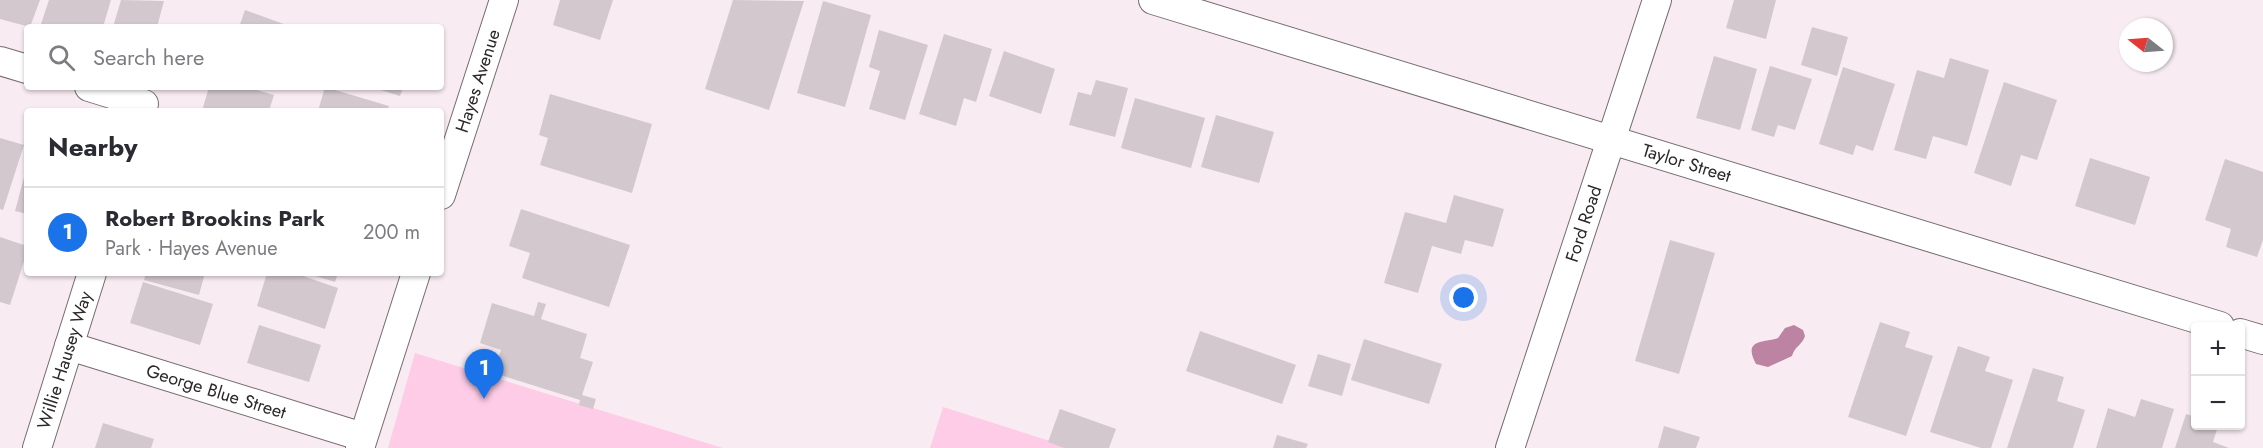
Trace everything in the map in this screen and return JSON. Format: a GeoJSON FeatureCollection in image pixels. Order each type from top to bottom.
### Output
{"type":"FeatureCollection","features":[{"type":"Feature","properties":{"kind":"street","name":"Hayes Avenue"},"geometry":{"type":"LineString","coordinates":[[444,186],[504,0]]}},
{"type":"Feature","properties":{"kind":"street","name":"Taylor Street"},"geometry":{"type":"LineString","coordinates":[[1153,0],[2204,322]]}},
{"type":"Feature","properties":{"kind":"street","name":"Ford Road"},"geometry":{"type":"LineString","coordinates":[[1510,448],[1657,0]]}},
{"type":"Feature","properties":{"kind":"street"},"geometry":{"type":"LineString","coordinates":[[0,61],[24,68]]}},
{"type":"Feature","properties":{"kind":"street"},"geometry":{"type":"LineString","coordinates":[[99,90],[144,104],[143,108]]}},
{"type":"Feature","properties":{"kind":"street","name":"Willie Hausey Way"},"geometry":{"type":"LineString","coordinates":[[37,448],[91,276]]}},
{"type":"Feature","properties":{"kind":"street"},"geometry":{"type":"LineString","coordinates":[[362,443],[415,276]]}},
{"type":"Feature","properties":{"kind":"street"},"geometry":{"type":"LineString","coordinates":[[2245,334],[2263,340]]}},
{"type":"Feature","properties":{"kind":"street","name":"George Blue Street"},"geometry":{"type":"LineString","coordinates":[[69,346],[362,443]]}},
{"type":"Feature","properties":{"kind":"shaded area"},"geometry":{"type":"Polygon","coordinates":[[[1794,325],[1803,330],[1805,336],[1792,356],[1768,367],[1756,364],[1752,356],[1753,346],[1778,338],[1785,328],[1794,325]]]}},
{"type":"Feature","properties":{"kind":"shaded area"},"geometry":{"type":"Polygon","coordinates":[[[415,353],[723,448],[388,448],[415,353]]]}},
{"type":"Feature","properties":{"kind":"shaded area"},"geometry":{"type":"Polygon","coordinates":[[[943,407],[1072,448],[930,448],[943,407]]]}},
{"type":"Feature","properties":{"kind":"building"},"geometry":{"type":"Polygon","coordinates":[[[0,0],[40,0],[31,24],[24,25],[0,19],[0,0]]]}},
{"type":"Feature","properties":{"kind":"building"},"geometry":{"type":"Polygon","coordinates":[[[49,0],[111,0],[104,24],[41,24],[49,0]]]}},
{"type":"Feature","properties":{"kind":"building"},"geometry":{"type":"Polygon","coordinates":[[[121,0],[164,1],[158,24],[114,24],[121,0]]]}},
{"type":"Feature","properties":{"kind":"building"},"geometry":{"type":"Polygon","coordinates":[[[560,0],[613,0],[600,40],[553,25],[560,0]]]}},
{"type":"Feature","properties":{"kind":"building"},"geometry":{"type":"Polygon","coordinates":[[[733,0],[804,1],[769,110],[705,89],[733,0]]]}},
{"type":"Feature","properties":{"kind":"building"},"geometry":{"type":"Polygon","coordinates":[[[1734,0],[1776,0],[1766,39],[1726,28],[1734,0]]]}},
{"type":"Feature","properties":{"kind":"building"},"geometry":{"type":"Polygon","coordinates":[[[823,1],[871,15],[845,107],[797,93],[823,1]]]}},
{"type":"Feature","properties":{"kind":"building"},"geometry":{"type":"Polygon","coordinates":[[[245,10],[284,24],[240,24],[245,10]]]}},
{"type":"Feature","properties":{"kind":"building"},"geometry":{"type":"Polygon","coordinates":[[[1812,27],[1848,37],[1837,76],[1801,65],[1812,27]]]}},
{"type":"Feature","properties":{"kind":"building"},"geometry":{"type":"Polygon","coordinates":[[[879,30],[928,45],[905,120],[869,109],[880,71],[869,67],[879,30]]]}},
{"type":"Feature","properties":{"kind":"building"},"geometry":{"type":"Polygon","coordinates":[[[944,34],[992,49],[976,102],[964,98],[956,126],[919,114],[944,34]]]}},
{"type":"Feature","properties":{"kind":"building"},"geometry":{"type":"Polygon","coordinates":[[[1004,51],[1055,69],[1041,114],[989,96],[1004,51]]]}},
{"type":"Feature","properties":{"kind":"building"},"geometry":{"type":"Polygon","coordinates":[[[1714,56],[1757,69],[1740,130],[1696,118],[1714,56]]]}},
{"type":"Feature","properties":{"kind":"building"},"geometry":{"type":"Polygon","coordinates":[[[1950,58],[1989,70],[1967,146],[1933,136],[1926,159],[1894,150],[1917,70],[1944,78],[1950,58]]]}},
{"type":"Feature","properties":{"kind":"building"},"geometry":{"type":"Polygon","coordinates":[[[1770,66],[1812,79],[1795,130],[1778,125],[1774,137],[1751,130],[1770,66]]]}},
{"type":"Feature","properties":{"kind":"building"},"geometry":{"type":"Polygon","coordinates":[[[1843,67],[1895,84],[1873,151],[1856,145],[1853,155],[1819,144],[1843,67]]]}},
{"type":"Feature","properties":{"kind":"building"},"geometry":{"type":"Polygon","coordinates":[[[1096,80],[1128,88],[1115,137],[1069,125],[1078,92],[1091,95],[1096,80]]]}},
{"type":"Feature","properties":{"kind":"building"},"geometry":{"type":"Polygon","coordinates":[[[2004,82],[2057,100],[2037,160],[2021,155],[2011,186],[1974,173],[2004,82]]]}},
{"type":"Feature","properties":{"kind":"building"},"geometry":{"type":"Polygon","coordinates":[[[208,90],[256,90],[274,95],[270,108],[203,108],[208,90]]]}},
{"type":"Feature","properties":{"kind":"building"},"geometry":{"type":"Polygon","coordinates":[[[324,90],[335,90],[389,106],[388,108],[319,108],[324,90]]]}},
{"type":"Feature","properties":{"kind":"building"},"geometry":{"type":"Polygon","coordinates":[[[381,90],[402,90],[400,96],[381,90]]]}},
{"type":"Feature","properties":{"kind":"building"},"geometry":{"type":"Polygon","coordinates":[[[550,94],[652,124],[632,193],[540,165],[548,138],[539,135],[550,94]]]}},
{"type":"Feature","properties":{"kind":"building"},"geometry":{"type":"Polygon","coordinates":[[[1135,98],[1205,118],[1191,168],[1121,148],[1135,98]]]}},
{"type":"Feature","properties":{"kind":"building"},"geometry":{"type":"Polygon","coordinates":[[[1216,115],[1274,132],[1259,183],[1201,167],[1216,115]]]}},
{"type":"Feature","properties":{"kind":"building"},"geometry":{"type":"Polygon","coordinates":[[[0,138],[24,145],[3,210],[0,209],[0,138]]]}},
{"type":"Feature","properties":{"kind":"building"},"geometry":{"type":"Polygon","coordinates":[[[2090,158],[2150,177],[2135,225],[2075,206],[2090,158]]]}},
{"type":"Feature","properties":{"kind":"building"},"geometry":{"type":"Polygon","coordinates":[[[2225,159],[2263,172],[2263,240],[2257,257],[2226,247],[2231,229],[2205,220],[2225,159]]]}},
{"type":"Feature","properties":{"kind":"building"},"geometry":{"type":"Polygon","coordinates":[[[24,177],[24,213],[15,211],[24,177]]]}},
{"type":"Feature","properties":{"kind":"building"},"geometry":{"type":"Polygon","coordinates":[[[1454,195],[1504,209],[1493,247],[1465,240],[1461,254],[1432,246],[1418,293],[1384,283],[1405,212],[1446,223],[1454,195]]]}},
{"type":"Feature","properties":{"kind":"building"},"geometry":{"type":"Polygon","coordinates":[[[521,209],[630,245],[609,307],[522,278],[530,253],[509,246],[521,209]]]}},
{"type":"Feature","properties":{"kind":"building"},"geometry":{"type":"Polygon","coordinates":[[[0,237],[24,245],[24,261],[10,305],[0,302],[0,237]]]}},
{"type":"Feature","properties":{"kind":"building"},"geometry":{"type":"Polygon","coordinates":[[[1670,240],[1715,253],[1679,374],[1635,361],[1670,240]]]}},
{"type":"Feature","properties":{"kind":"building"},"geometry":{"type":"Polygon","coordinates":[[[145,276],[204,276],[199,295],[144,280],[145,276]]]}},
{"type":"Feature","properties":{"kind":"building"},"geometry":{"type":"Polygon","coordinates":[[[266,276],[303,276],[338,288],[325,329],[257,306],[266,276]]]}},
{"type":"Feature","properties":{"kind":"building"},"geometry":{"type":"Polygon","coordinates":[[[316,276],[337,276],[335,282],[316,276]]]}},
{"type":"Feature","properties":{"kind":"building"},"geometry":{"type":"Polygon","coordinates":[[[143,282],[213,304],[200,345],[130,323],[143,282]]]}},
{"type":"Feature","properties":{"kind":"building"},"geometry":{"type":"Polygon","coordinates":[[[538,302],[546,304],[541,319],[587,334],[580,358],[593,362],[582,395],[596,399],[593,409],[579,405],[580,400],[494,373],[501,350],[480,343],[492,303],[534,316],[538,302]]]}},
{"type":"Feature","properties":{"kind":"building"},"geometry":{"type":"Polygon","coordinates":[[[1880,322],[1910,332],[1905,347],[1933,356],[1906,436],[1848,417],[1880,322]]]}},
{"type":"Feature","properties":{"kind":"building"},"geometry":{"type":"Polygon","coordinates":[[[259,325],[321,345],[309,382],[247,363],[259,325]]]}},
{"type":"Feature","properties":{"kind":"building"},"geometry":{"type":"Polygon","coordinates":[[[1200,331],[1296,365],[1282,404],[1186,371],[1200,331]]]}},
{"type":"Feature","properties":{"kind":"building"},"geometry":{"type":"Polygon","coordinates":[[[1364,339],[1442,364],[1429,404],[1351,380],[1364,339]]]}},
{"type":"Feature","properties":{"kind":"building"},"geometry":{"type":"Polygon","coordinates":[[[1958,346],[1990,357],[1985,371],[2013,380],[1991,448],[1981,448],[1930,432],[1958,346]]]}},
{"type":"Feature","properties":{"kind":"building"},"geometry":{"type":"Polygon","coordinates":[[[1318,354],[1351,364],[1342,396],[1308,386],[1318,354]]]}},
{"type":"Feature","properties":{"kind":"building"},"geometry":{"type":"Polygon","coordinates":[[[2033,368],[2064,377],[2057,401],[2085,410],[2073,448],[2007,448],[2033,368]]]}},
{"type":"Feature","properties":{"kind":"building"},"geometry":{"type":"Polygon","coordinates":[[[2141,399],[2174,409],[2162,448],[2096,448],[2108,408],[2135,417],[2141,399]]]}},
{"type":"Feature","properties":{"kind":"building"},"geometry":{"type":"Polygon","coordinates":[[[1060,409],[1116,429],[1109,448],[1064,448],[1048,442],[1060,409]]]}},
{"type":"Feature","properties":{"kind":"building"},"geometry":{"type":"Polygon","coordinates":[[[2186,414],[2191,416],[2191,430],[2217,430],[2213,442],[2229,448],[2175,448],[2186,414]]]}},
{"type":"Feature","properties":{"kind":"building"},"geometry":{"type":"Polygon","coordinates":[[[103,423],[154,439],[151,448],[95,448],[103,423]]]}},
{"type":"Feature","properties":{"kind":"building"},"geometry":{"type":"Polygon","coordinates":[[[1664,426],[1700,437],[1696,448],[1658,448],[1664,426]]]}},
{"type":"Feature","properties":{"kind":"building"},"geometry":{"type":"Polygon","coordinates":[[[1277,435],[1308,444],[1306,448],[1273,448],[1277,435]]]}},
{"type":"Feature","properties":{"kind":"place","name":"Robert Brookins Park"},"geometry":{"type":"Point","coordinates":[484,399]}}]}
